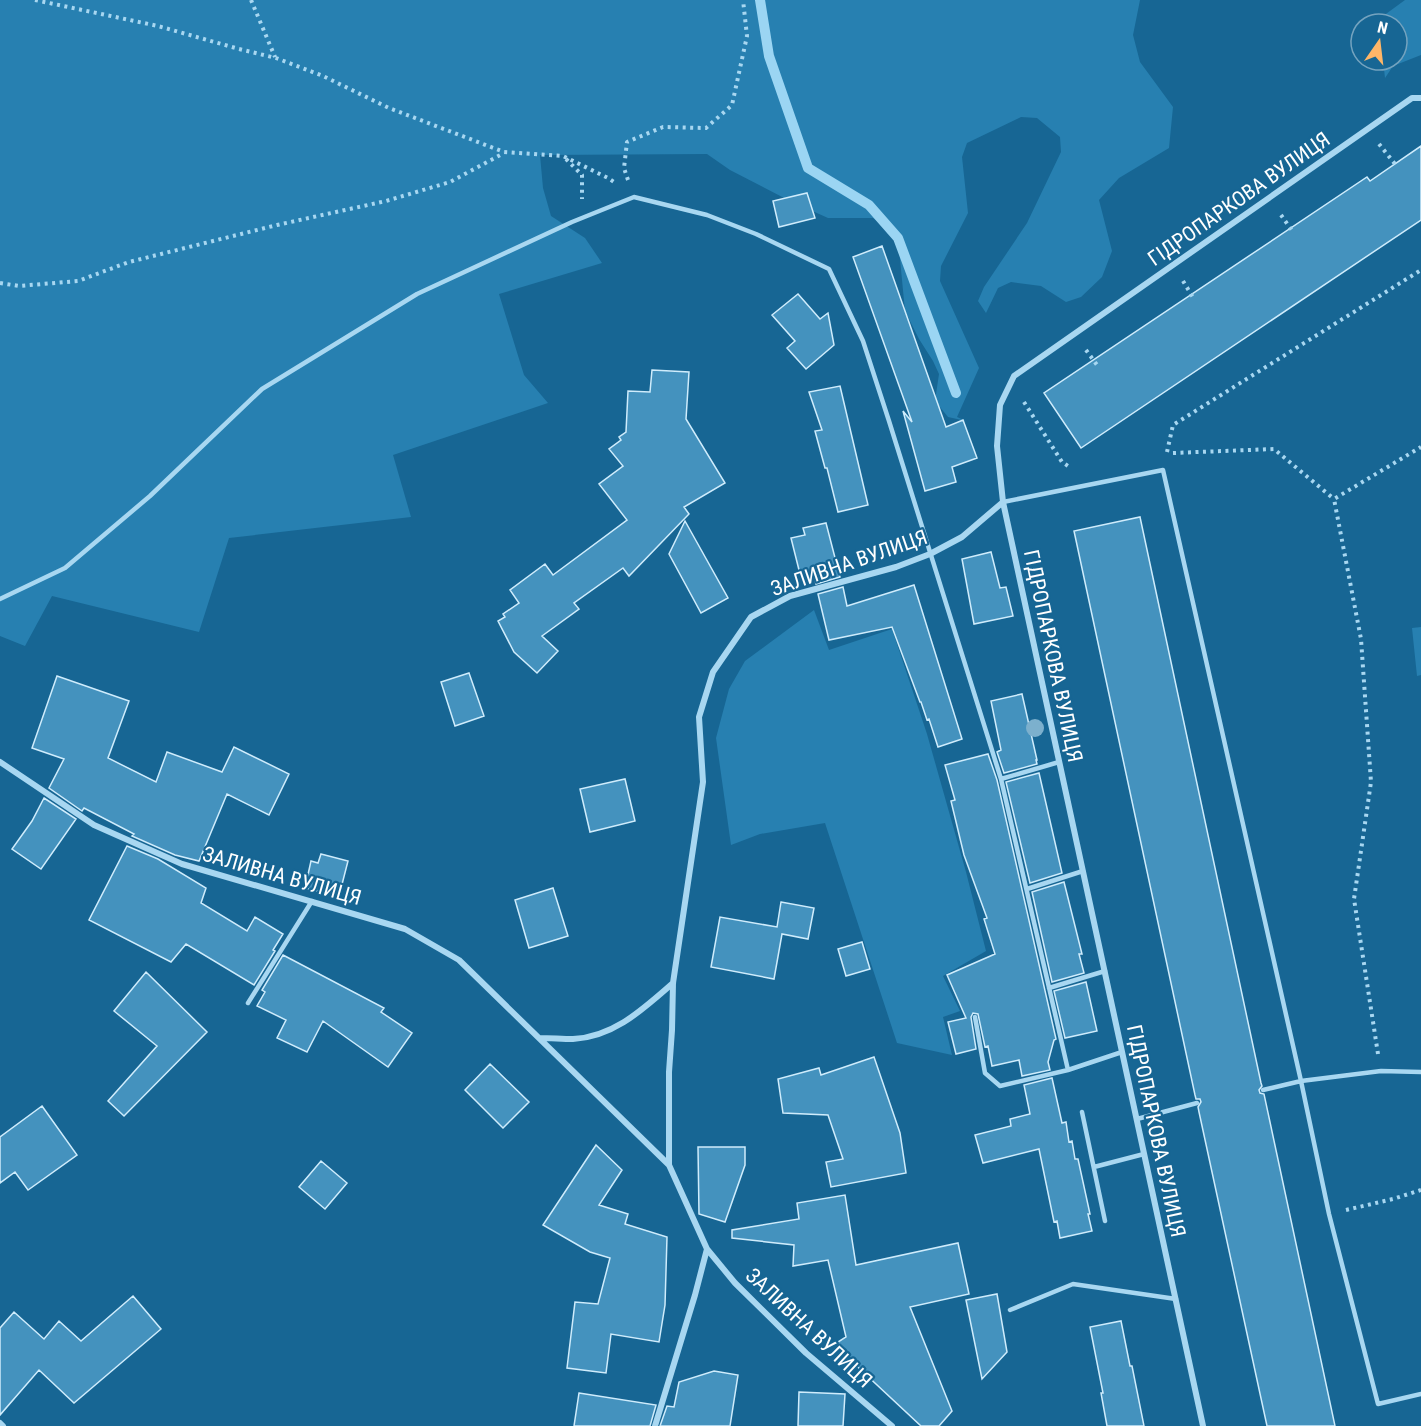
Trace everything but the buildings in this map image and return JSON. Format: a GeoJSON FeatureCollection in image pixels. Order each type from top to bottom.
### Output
{"type":"FeatureCollection","features":[{"type":"Feature","properties":{"kind":"street","name":"ГІДРОПАРКОВА ВУЛИЦЯ"},"geometry":{"type":"LineString","coordinates":[[1203,1426],[1003,502],[997,446],[1000,405],[1014,376],[1412,98],[1421,98]]}},
{"type":"Feature","properties":{"kind":"street","name":"ЗАЛИВНА ВУЛИЦЯ"},"geometry":{"type":"LineString","coordinates":[[669,1165],[669,1072],[673,983],[703,782],[699,717],[713,672],[751,617],[790,596],[896,567],[930,554],[962,537],[1003,502]]}},
{"type":"Feature","properties":{"kind":"street","name":"ЗАЛИВНА ВУЛИЦЯ"},"geometry":{"type":"LineString","coordinates":[[0,762],[94,825],[182,864],[405,929],[459,960],[669,1165],[707,1250],[735,1283],[806,1353],[892,1426]]}},
{"type":"Feature","properties":{"kind":"street"},"geometry":{"type":"LineString","coordinates":[[540,1038],[575,1039],[598,1035],[635,1016],[673,983]]}},
{"type":"Feature","properties":{"kind":"street"},"geometry":{"type":"LineString","coordinates":[[655,1426],[707,1250]]}},
{"type":"Feature","properties":{"kind":"lane"},"geometry":{"type":"LineString","coordinates":[[0,599],[65,568],[150,496],[262,389],[417,294],[572,222],[634,197],[706,215],[756,234],[830,268],[863,341],[1001,779],[1068,1070]]}},
{"type":"Feature","properties":{"kind":"lane"},"geometry":{"type":"LineString","coordinates":[[1003,502],[1162,470],[1301,1081],[1329,1214],[1378,1404],[1421,1394]]}},
{"type":"Feature","properties":{"kind":"lane"},"geometry":{"type":"LineString","coordinates":[[1001,779],[1059,762]]}},
{"type":"Feature","properties":{"kind":"lane"},"geometry":{"type":"LineString","coordinates":[[1027,889],[1083,871]]}},
{"type":"Feature","properties":{"kind":"lane"},"geometry":{"type":"LineString","coordinates":[[248,1003],[312,901]]}},
{"type":"Feature","properties":{"kind":"lane"},"geometry":{"type":"LineString","coordinates":[[1049,988],[1104,971]]}},
{"type":"Feature","properties":{"kind":"lane"},"geometry":{"type":"LineString","coordinates":[[975,1017],[985,1073],[1000,1086],[1068,1070],[1122,1052]]}},
{"type":"Feature","properties":{"kind":"lane"},"geometry":{"type":"LineString","coordinates":[[1263,1090],[1301,1081],[1381,1071],[1421,1072]]}},
{"type":"Feature","properties":{"kind":"lane"},"geometry":{"type":"LineString","coordinates":[[1137,1119],[1197,1103]]}},
{"type":"Feature","properties":{"kind":"lane"},"geometry":{"type":"LineString","coordinates":[[1082,1112],[1105,1221]]}},
{"type":"Feature","properties":{"kind":"lane"},"geometry":{"type":"LineString","coordinates":[[1094,1167],[1144,1154]]}},
{"type":"Feature","properties":{"kind":"lane"},"geometry":{"type":"LineString","coordinates":[[1010,1310],[1073,1284],[1176,1299]]}},
{"type":"Feature","properties":{"kind":"path"},"geometry":{"type":"LineString","coordinates":[[35,0],[158,26],[276,58],[323,76],[389,108],[504,152],[563,156],[608,178],[634,197]]}},
{"type":"Feature","properties":{"kind":"path"},"geometry":{"type":"LineString","coordinates":[[251,0],[276,58]]}},
{"type":"Feature","properties":{"kind":"path"},"geometry":{"type":"LineString","coordinates":[[634,197],[624,168],[627,142],[663,126],[706,128],[732,105],[747,36],[743,0]]}},
{"type":"Feature","properties":{"kind":"path"},"geometry":{"type":"LineString","coordinates":[[1387,137],[1378,143],[1395,164]]}},
{"type":"Feature","properties":{"kind":"path"},"geometry":{"type":"LineString","coordinates":[[0,283],[19,286],[78,281],[129,262],[277,225],[386,201],[450,182],[504,152]]}},
{"type":"Feature","properties":{"kind":"path"},"geometry":{"type":"LineString","coordinates":[[563,156],[582,175],[582,199],[572,222]]}},
{"type":"Feature","properties":{"kind":"path"},"geometry":{"type":"LineString","coordinates":[[1278,212],[1293,232]]}},
{"type":"Feature","properties":{"kind":"path"},"geometry":{"type":"LineString","coordinates":[[1162,470],[1173,425],[1421,270]]}},
{"type":"Feature","properties":{"kind":"path"},"geometry":{"type":"LineString","coordinates":[[1181,278],[1194,299]]}},
{"type":"Feature","properties":{"kind":"path"},"geometry":{"type":"LineString","coordinates":[[1082,345],[1097,365]]}},
{"type":"Feature","properties":{"kind":"path"},"geometry":{"type":"LineString","coordinates":[[1023,395],[1024,403],[1062,462],[1078,470]]}},
{"type":"Feature","properties":{"kind":"path"},"geometry":{"type":"LineString","coordinates":[[1334,499],[1421,447]]}},
{"type":"Feature","properties":{"kind":"path"},"geometry":{"type":"LineString","coordinates":[[1167,453],[1274,449],[1334,499],[1361,639],[1371,782],[1354,899],[1381,1071]]}},
{"type":"Feature","properties":{"kind":"path"},"geometry":{"type":"LineString","coordinates":[[1329,1214],[1421,1190]]}},
{"type":"Feature","properties":{"kind":"shaded area"},"geometry":{"type":"Polygon","coordinates":[[[0,0],[1140,0],[1133,35],[1140,62],[1173,107],[1169,148],[1119,178],[1099,200],[1112,251],[1102,277],[1081,297],[1066,302],[1041,286],[1011,282],[998,288],[986,313],[978,301],[984,287],[1027,223],[1061,152],[1060,137],[1037,118],[1021,117],[967,143],[962,157],[968,213],[941,266],[940,281],[979,368],[957,417],[966,421],[948,417],[935,401],[939,374],[905,311],[898,238],[873,218],[828,218],[730,170],[707,154],[540,155],[543,188],[551,216],[585,238],[602,263],[499,294],[524,375],[548,403],[393,455],[411,517],[229,538],[199,632],[52,596],[25,646],[0,636],[0,0]]]}},
{"type":"Feature","properties":{"kind":"shaded area"},"geometry":{"type":"Polygon","coordinates":[[[1405,0],[1421,0],[1421,55],[1409,60],[1409,12],[1389,12],[1405,0]]]}},
{"type":"Feature","properties":{"kind":"shaded area"},"geometry":{"type":"Polygon","coordinates":[[[814,610],[829,650],[892,629],[927,734],[986,951],[943,976],[960,1011],[943,1017],[952,1055],[897,1043],[825,823],[760,834],[731,845],[716,738],[729,689],[745,661],[814,610]]]}},
{"type":"Feature","properties":{"kind":"shaded area"},"geometry":{"type":"Polygon","coordinates":[[[1421,627],[1421,675],[1417,676],[1412,628],[1421,627]]]}},
{"type":"Feature","properties":{"kind":"waterway"},"geometry":{"type":"LineString","coordinates":[[760,0],[769,56],[808,168],[869,205],[898,238],[956,393]]}}]}
